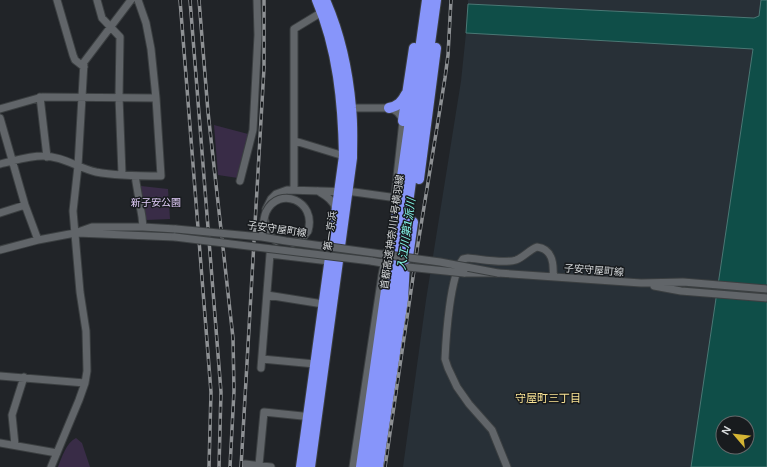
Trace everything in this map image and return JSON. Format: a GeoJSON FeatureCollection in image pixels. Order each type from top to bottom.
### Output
{"type":"FeatureCollection","features":[{"type":"Feature","properties":{"kind":"highway","name":"第一京浜"},"geometry":{"type":"LineString","coordinates":[[301,467],[312,417],[343,191],[347,108],[331,42],[317,0]]}},
{"type":"Feature","properties":{"kind":"highway","name":"第一京浜"},"geometry":{"type":"LineString","coordinates":[[310,467],[314,364],[336,209],[343,191],[352,158],[340,44],[325,0]]}},
{"type":"Feature","properties":{"kind":"highway"},"geometry":{"type":"LineString","coordinates":[[403,121],[422,0]]}},
{"type":"Feature","properties":{"kind":"highway","name":"首都高速神奈川1号横羽線"},"geometry":{"type":"LineString","coordinates":[[361,467],[427,0]]}},
{"type":"Feature","properties":{"kind":"highway"},"geometry":{"type":"LineString","coordinates":[[408,262],[434,71],[437,40],[437,0]]}},
{"type":"Feature","properties":{"kind":"highway","name":"首都高速神奈川1号横羽線"},"geometry":{"type":"LineString","coordinates":[[369,467],[437,0]]}},
{"type":"Feature","properties":{"kind":"highway"},"geometry":{"type":"LineString","coordinates":[[389,108],[399,105],[408,89]]}},
{"type":"Feature","properties":{"kind":"highway"},"geometry":{"type":"LineString","coordinates":[[377,467],[403,300],[405,225]]}},
{"type":"Feature","properties":{"kind":"highway"},"geometry":{"type":"LineString","coordinates":[[377,467],[393,345],[391,261]]}},
{"type":"Feature","properties":{"kind":"street"},"geometry":{"type":"LineString","coordinates":[[57,0],[75,60],[84,67]]}},
{"type":"Feature","properties":{"kind":"street"},"geometry":{"type":"LineString","coordinates":[[97,0],[102,18],[120,37],[119,97],[122,174]]}},
{"type":"Feature","properties":{"kind":"street"},"geometry":{"type":"LineString","coordinates":[[50,467],[85,383],[88,371],[86,330],[80,292],[73,210],[78,166],[84,62],[131,0]]}},
{"type":"Feature","properties":{"kind":"street"},"geometry":{"type":"LineString","coordinates":[[0,164],[33,157],[47,157],[65,160],[96,172],[135,176],[160,176],[156,98],[151,48],[146,23],[138,0]]}},
{"type":"Feature","properties":{"kind":"street"},"geometry":{"type":"LineString","coordinates":[[240,181],[253,130],[258,35],[257,0]]}},
{"type":"Feature","properties":{"kind":"street"},"geometry":{"type":"LineString","coordinates":[[294,190],[294,29],[322,12]]}},
{"type":"Feature","properties":{"kind":"street"},"geometry":{"type":"LineString","coordinates":[[0,109],[40,98],[156,98]]}},
{"type":"Feature","properties":{"kind":"street"},"geometry":{"type":"LineString","coordinates":[[40,98],[47,157]]}},
{"type":"Feature","properties":{"kind":"street"},"geometry":{"type":"LineString","coordinates":[[347,108],[389,108],[398,112],[403,121],[396,176],[391,261],[382,275],[353,467]]}},
{"type":"Feature","properties":{"kind":"street"},"geometry":{"type":"LineString","coordinates":[[0,118],[25,205],[38,240]]}},
{"type":"Feature","properties":{"kind":"street"},"geometry":{"type":"LineString","coordinates":[[295,141],[344,156]]}},
{"type":"Feature","properties":{"kind":"street"},"geometry":{"type":"LineString","coordinates":[[135,176],[142,217],[142,227]]}},
{"type":"Feature","properties":{"kind":"street"},"geometry":{"type":"LineString","coordinates":[[262,237],[264,218],[266,213],[273,203],[283,199],[293,199],[303,205],[309,214],[310,225],[308,231],[300,240],[289,244],[278,242],[269,235],[266,230],[265,218],[265,215],[265,212],[267,206],[276,194],[287,190],[343,191],[390,197]]}},
{"type":"Feature","properties":{"kind":"street"},"geometry":{"type":"LineString","coordinates":[[318,190],[330,198],[336,209]]}},
{"type":"Feature","properties":{"kind":"street"},"geometry":{"type":"LineString","coordinates":[[0,213],[25,205]]}},
{"type":"Feature","properties":{"kind":"street","name":"子安守屋町線"},"geometry":{"type":"LineString","coordinates":[[0,250],[38,240],[75,233],[92,227],[142,227],[262,237],[386,254],[391,261]]}},
{"type":"Feature","properties":{"kind":"street","name":"子安守屋町線"},"geometry":{"type":"LineString","coordinates":[[75,233],[175,237],[371,261],[408,262],[464,273],[498,273],[641,283],[683,282],[767,290]]}},
{"type":"Feature","properties":{"kind":"street"},"geometry":{"type":"LineString","coordinates":[[386,254],[392,242]]}},
{"type":"Feature","properties":{"kind":"street"},"geometry":{"type":"LineString","coordinates":[[507,467],[492,430],[469,404],[457,387],[448,368],[446,359],[451,296],[455,275],[463,259],[468,258],[509,262],[537,247],[547,250],[550,255],[554,265],[553,277]]}},
{"type":"Feature","properties":{"kind":"street"},"geometry":{"type":"LineString","coordinates":[[261,368],[270,254],[328,262]]}},
{"type":"Feature","properties":{"kind":"street"},"geometry":{"type":"LineString","coordinates":[[371,261],[379,268],[382,275]]}},
{"type":"Feature","properties":{"kind":"street","name":"子安守屋町線"},"geometry":{"type":"LineString","coordinates":[[641,283],[681,291],[767,298]]}},
{"type":"Feature","properties":{"kind":"street"},"geometry":{"type":"LineString","coordinates":[[267,295],[323,304]]}},
{"type":"Feature","properties":{"kind":"street"},"geometry":{"type":"LineString","coordinates":[[262,359],[314,364]]}},
{"type":"Feature","properties":{"kind":"street"},"geometry":{"type":"LineString","coordinates":[[0,376],[85,383]]}},
{"type":"Feature","properties":{"kind":"street"},"geometry":{"type":"LineString","coordinates":[[15,445],[12,415],[24,377]]}},
{"type":"Feature","properties":{"kind":"street"},"geometry":{"type":"LineString","coordinates":[[259,465],[264,412],[312,417]]}},
{"type":"Feature","properties":{"kind":"street"},"geometry":{"type":"LineString","coordinates":[[0,443],[57,453]]}},
{"type":"Feature","properties":{"kind":"street"},"geometry":{"type":"LineString","coordinates":[[244,467],[245,464],[271,467]]}},
{"type":"Feature","properties":{"kind":"shaded area"},"geometry":{"type":"Polygon","coordinates":[[[468,0],[761,0],[759,16],[754,18],[468,4],[468,0]]]}},
{"type":"Feature","properties":{"kind":"shaded area"},"geometry":{"type":"Polygon","coordinates":[[[761,0],[767,0],[767,467],[691,467],[753,49],[466,33],[468,4],[754,18],[759,16],[761,0]]]}},
{"type":"Feature","properties":{"kind":"shaded area"},"geometry":{"type":"Polygon","coordinates":[[[466,33],[753,49],[691,467],[403,467],[426,300],[461,81],[466,33]]]}},
{"type":"Feature","properties":{"kind":"green space"},"geometry":{"type":"Polygon","coordinates":[[[214,125],[248,134],[238,178],[218,175],[214,125]]]}},
{"type":"Feature","properties":{"kind":"green space","name":"新子安公園"},"geometry":{"type":"Polygon","coordinates":[[[141,186],[168,189],[170,219],[146,220],[141,186]]]}},
{"type":"Feature","properties":{"kind":"green space"},"geometry":{"type":"Polygon","coordinates":[[[76,438],[82,443],[90,467],[58,467],[67,447],[76,438]]]}},
{"type":"Feature","properties":{"kind":"railway"},"geometry":{"type":"LineString","coordinates":[[180,0],[211,392],[209,467]]}},
{"type":"Feature","properties":{"kind":"railway"},"geometry":{"type":"LineString","coordinates":[[190,0],[221,392],[219,467]]}},
{"type":"Feature","properties":{"kind":"railway"},"geometry":{"type":"LineString","coordinates":[[199,0],[208,112],[233,338],[234,391],[230,467]]}},
{"type":"Feature","properties":{"kind":"railway"},"geometry":{"type":"LineString","coordinates":[[241,467],[264,68],[264,0]]}},
{"type":"Feature","properties":{"kind":"railway"},"geometry":{"type":"LineString","coordinates":[[385,467],[417,250],[445,78],[448,55],[451,0]]}},
{"type":"Feature","properties":{"kind":"district","name":"守屋町三丁目"},"geometry":{"type":"Point","coordinates":[548,398]}},
{"type":"Feature","properties":{"kind":"water label","name":"入江川第1派川"},"geometry":{"type":"Point","coordinates":[406,234]}}]}
